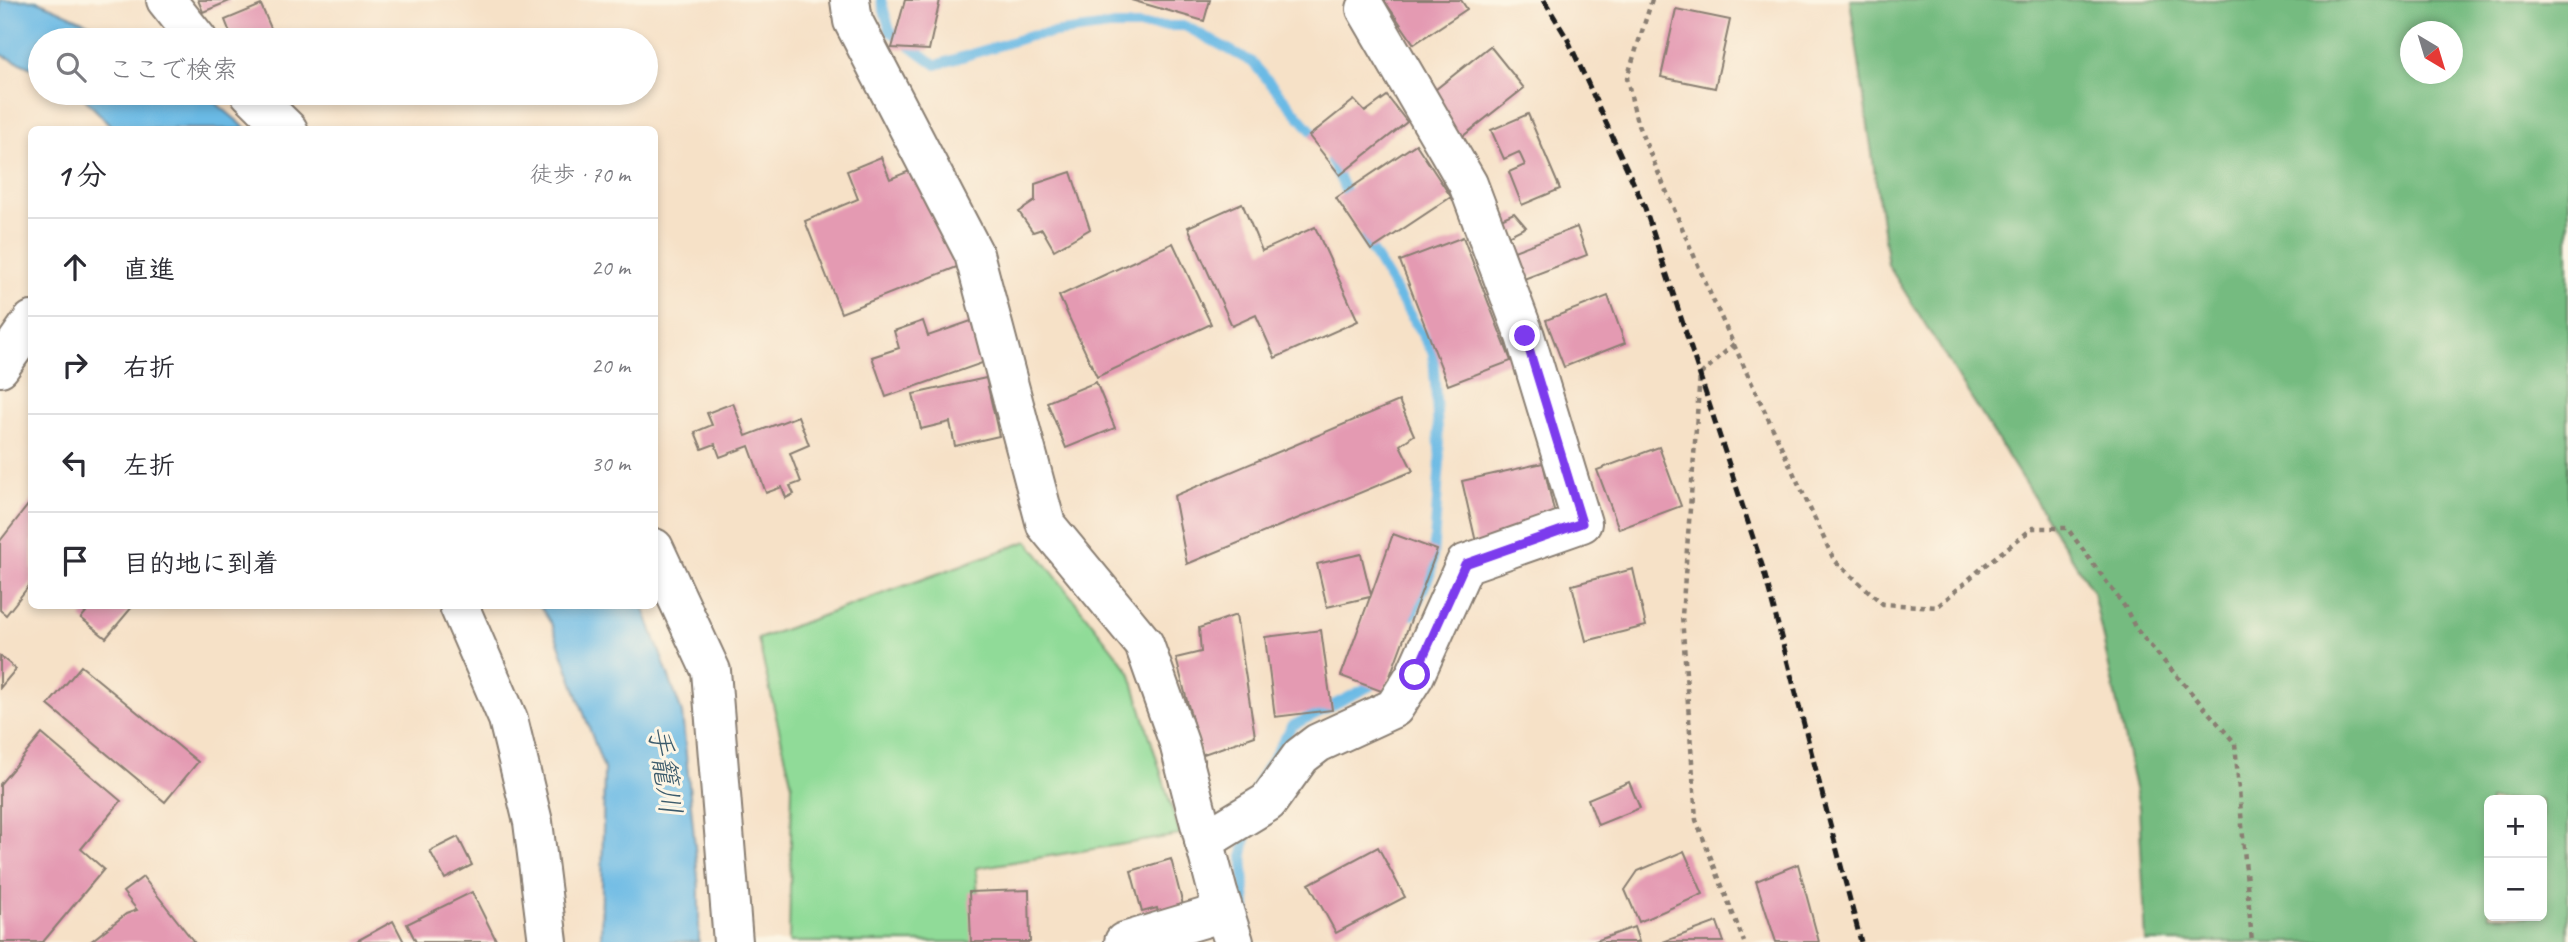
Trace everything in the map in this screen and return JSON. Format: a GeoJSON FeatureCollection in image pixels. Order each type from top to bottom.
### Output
{"type":"FeatureCollection","features":[{"type":"Feature","properties":{"kind":"street"},"geometry":{"type":"LineString","coordinates":[[166,0],[188,28]]}},
{"type":"Feature","properties":{"kind":"street"},"geometry":{"type":"LineString","coordinates":[[850,0],[853,21],[974,254],[1046,525],[1144,644],[1179,743],[1229,927],[1125,942]]}},
{"type":"Feature","properties":{"kind":"street"},"geometry":{"type":"LineString","coordinates":[[1204,841],[1251,813],[1301,756],[1318,743],[1394,708],[1415,675],[1465,564],[1582,523],[1525,336],[1468,184],[1366,9]]}},
{"type":"Feature","properties":{"kind":"street"},"geometry":{"type":"LineString","coordinates":[[262,105],[284,126]]}},
{"type":"Feature","properties":{"kind":"street"},"geometry":{"type":"LineString","coordinates":[[0,368],[28,327]]}},
{"type":"Feature","properties":{"kind":"street"},"geometry":{"type":"LineString","coordinates":[[658,557],[711,671],[733,942]]}},
{"type":"Feature","properties":{"kind":"street"},"geometry":{"type":"LineString","coordinates":[[460,609],[508,719],[533,822],[543,937]]}},
{"type":"Feature","properties":{"kind":"path"},"geometry":{"type":"LineString","coordinates":[[1652,0],[1627,78],[1637,122],[1734,344],[1834,560],[1883,604],[1937,607],[2033,528],[2067,528],[2125,607],[2136,629],[2235,743],[2252,942]]}},
{"type":"Feature","properties":{"kind":"path"},"geometry":{"type":"LineString","coordinates":[[1734,344],[1700,375],[1682,615],[1696,820],[1744,942]]}},
{"type":"Feature","properties":{"kind":"green space"},"geometry":{"type":"Polygon","coordinates":[[[1850,0],[2568,0],[2568,942],[2146,942],[2139,807],[2093,592],[1888,265],[1850,0]]]}},
{"type":"Feature","properties":{"kind":"green space"},"geometry":{"type":"Polygon","coordinates":[[[1028,541],[1130,672],[1180,835],[976,868],[981,942],[789,942],[792,785],[758,639],[1028,541]]]}},
{"type":"Feature","properties":{"kind":"water"},"geometry":{"type":"Polygon","coordinates":[[[0,0],[36,0],[99,28],[28,28],[28,67],[0,54],[0,0]]]}},
{"type":"Feature","properties":{"kind":"water"},"geometry":{"type":"Polygon","coordinates":[[[91,105],[218,105],[243,126],[111,126],[91,105]]]}},
{"type":"Feature","properties":{"kind":"water","name":"手籠川"},"geometry":{"type":"Polygon","coordinates":[[[542,609],[644,609],[682,713],[699,888],[699,942],[601,942],[604,769],[552,625],[542,609]]]}},
{"type":"Feature","properties":{"kind":"building"},"geometry":{"type":"Polygon","coordinates":[[[198,0],[232,0],[203,12],[198,0]]]}},
{"type":"Feature","properties":{"kind":"building"},"geometry":{"type":"Polygon","coordinates":[[[905,0],[940,0],[929,50],[892,48],[905,0]]]}},
{"type":"Feature","properties":{"kind":"building"},"geometry":{"type":"Polygon","coordinates":[[[1131,0],[1210,0],[1204,21],[1131,0]]]}},
{"type":"Feature","properties":{"kind":"building"},"geometry":{"type":"Polygon","coordinates":[[[1384,0],[1461,0],[1467,9],[1414,44],[1384,0]]]}},
{"type":"Feature","properties":{"kind":"building"},"geometry":{"type":"Polygon","coordinates":[[[261,5],[271,28],[228,28],[225,20],[261,5]]]}},
{"type":"Feature","properties":{"kind":"building"},"geometry":{"type":"Polygon","coordinates":[[[1676,9],[1730,20],[1715,88],[1661,77],[1676,9]]]}},
{"type":"Feature","properties":{"kind":"building"},"geometry":{"type":"Polygon","coordinates":[[[1490,46],[1524,88],[1458,140],[1425,98],[1490,46]]]}},
{"type":"Feature","properties":{"kind":"building"},"geometry":{"type":"Polygon","coordinates":[[[1387,96],[1407,122],[1340,175],[1309,136],[1354,100],[1365,112],[1387,96]]]}},
{"type":"Feature","properties":{"kind":"building"},"geometry":{"type":"Polygon","coordinates":[[[1528,114],[1560,189],[1522,205],[1509,172],[1525,165],[1519,152],[1504,159],[1491,130],[1528,114]]]}},
{"type":"Feature","properties":{"kind":"building"},"geometry":{"type":"Polygon","coordinates":[[[1416,144],[1451,197],[1371,250],[1336,198],[1416,144]]]}},
{"type":"Feature","properties":{"kind":"building"},"geometry":{"type":"Polygon","coordinates":[[[881,157],[890,179],[922,166],[962,265],[841,313],[805,221],[858,199],[847,171],[881,157]]]}},
{"type":"Feature","properties":{"kind":"building"},"geometry":{"type":"Polygon","coordinates":[[[1071,172],[1090,229],[1054,250],[1042,229],[1033,232],[1019,212],[1035,201],[1035,184],[1071,172]]]}},
{"type":"Feature","properties":{"kind":"building"},"geometry":{"type":"Polygon","coordinates":[[[1242,203],[1262,251],[1315,227],[1358,321],[1275,358],[1256,315],[1232,326],[1188,227],[1242,203]]]}},
{"type":"Feature","properties":{"kind":"building"},"geometry":{"type":"Polygon","coordinates":[[[1514,213],[1526,227],[1500,240],[1492,223],[1514,213]]]}},
{"type":"Feature","properties":{"kind":"building"},"geometry":{"type":"Polygon","coordinates":[[[1577,227],[1587,255],[1524,279],[1514,251],[1577,227]]]}},
{"type":"Feature","properties":{"kind":"building"},"geometry":{"type":"Polygon","coordinates":[[[1463,237],[1511,361],[1448,385],[1400,261],[1463,237]]]}},
{"type":"Feature","properties":{"kind":"building"},"geometry":{"type":"Polygon","coordinates":[[[1173,243],[1211,324],[1097,377],[1059,296],[1173,243]]]}},
{"type":"Feature","properties":{"kind":"building"},"geometry":{"type":"Polygon","coordinates":[[[1608,296],[1625,343],[1564,367],[1546,320],[1608,296]]]}},
{"type":"Feature","properties":{"kind":"building"},"geometry":{"type":"Polygon","coordinates":[[[923,321],[928,336],[971,321],[985,362],[886,397],[872,357],[899,348],[894,331],[923,321]]]}},
{"type":"Feature","properties":{"kind":"building"},"geometry":{"type":"Polygon","coordinates":[[[986,378],[999,436],[955,446],[950,422],[921,429],[913,394],[986,378]]]}},
{"type":"Feature","properties":{"kind":"building"},"geometry":{"type":"Polygon","coordinates":[[[1096,382],[1115,428],[1066,448],[1047,402],[1096,382]]]}},
{"type":"Feature","properties":{"kind":"building"},"geometry":{"type":"Polygon","coordinates":[[[1399,401],[1414,435],[1400,445],[1413,471],[1187,564],[1174,496],[1399,401]]]}},
{"type":"Feature","properties":{"kind":"building"},"geometry":{"type":"Polygon","coordinates":[[[733,403],[746,436],[798,416],[809,445],[790,453],[801,482],[790,486],[794,494],[786,498],[782,487],[766,493],[749,446],[720,457],[715,444],[702,449],[695,432],[712,425],[707,413],[733,403]]]}},
{"type":"Feature","properties":{"kind":"building"},"geometry":{"type":"Polygon","coordinates":[[[1659,447],[1681,506],[1619,529],[1597,470],[1659,447]]]}},
{"type":"Feature","properties":{"kind":"building"},"geometry":{"type":"Polygon","coordinates":[[[1543,463],[1562,546],[1481,564],[1462,481],[1543,463]]]}},
{"type":"Feature","properties":{"kind":"building"},"geometry":{"type":"Polygon","coordinates":[[[28,505],[28,587],[6,615],[0,610],[0,541],[28,505]]]}},
{"type":"Feature","properties":{"kind":"building"},"geometry":{"type":"Polygon","coordinates":[[[1393,534],[1437,550],[1384,692],[1341,676],[1370,597],[1327,607],[1317,564],[1361,554],[1371,595],[1393,534]]]}},
{"type":"Feature","properties":{"kind":"building"},"geometry":{"type":"Polygon","coordinates":[[[1633,569],[1646,626],[1586,641],[1572,585],[1633,569]]]}},
{"type":"Feature","properties":{"kind":"building"},"geometry":{"type":"Polygon","coordinates":[[[88,609],[130,609],[106,638],[81,618],[88,609]]]}},
{"type":"Feature","properties":{"kind":"building"},"geometry":{"type":"Polygon","coordinates":[[[1236,615],[1255,736],[1201,755],[1176,658],[1201,652],[1199,628],[1236,615]]]}},
{"type":"Feature","properties":{"kind":"building"},"geometry":{"type":"Polygon","coordinates":[[[1321,630],[1332,710],[1275,717],[1265,637],[1321,630]]]}},
{"type":"Feature","properties":{"kind":"building"},"geometry":{"type":"Polygon","coordinates":[[[0,656],[16,669],[0,688],[0,656]]]}},
{"type":"Feature","properties":{"kind":"building"},"geometry":{"type":"Polygon","coordinates":[[[81,666],[198,762],[165,802],[48,705],[81,666]]]}},
{"type":"Feature","properties":{"kind":"building"},"geometry":{"type":"Polygon","coordinates":[[[42,734],[121,801],[81,849],[104,869],[43,942],[0,942],[0,784],[42,734]]]}},
{"type":"Feature","properties":{"kind":"building"},"geometry":{"type":"Polygon","coordinates":[[[1629,782],[1640,808],[1598,825],[1588,799],[1629,782]]]}},
{"type":"Feature","properties":{"kind":"building"},"geometry":{"type":"Polygon","coordinates":[[[458,837],[472,865],[445,879],[430,851],[458,837]]]}},
{"type":"Feature","properties":{"kind":"building"},"geometry":{"type":"Polygon","coordinates":[[[1378,847],[1405,897],[1336,933],[1309,884],[1378,847]]]}},
{"type":"Feature","properties":{"kind":"building"},"geometry":{"type":"Polygon","coordinates":[[[1684,851],[1703,894],[1639,922],[1625,890],[1638,871],[1684,851]]]}},
{"type":"Feature","properties":{"kind":"building"},"geometry":{"type":"Polygon","coordinates":[[[1171,859],[1184,909],[1159,916],[1157,908],[1142,912],[1131,871],[1171,859]]]}},
{"type":"Feature","properties":{"kind":"building"},"geometry":{"type":"Polygon","coordinates":[[[1798,864],[1819,942],[1776,942],[1756,881],[1798,864]]]}},
{"type":"Feature","properties":{"kind":"building"},"geometry":{"type":"Polygon","coordinates":[[[143,877],[194,942],[90,942],[126,914],[137,910],[123,892],[143,877]]]}},
{"type":"Feature","properties":{"kind":"building"},"geometry":{"type":"Polygon","coordinates":[[[1029,890],[1030,942],[971,942],[969,892],[1029,890]]]}},
{"type":"Feature","properties":{"kind":"building"},"geometry":{"type":"Polygon","coordinates":[[[472,892],[497,942],[416,942],[407,924],[472,892]]]}},
{"type":"Feature","properties":{"kind":"building"},"geometry":{"type":"Polygon","coordinates":[[[393,921],[404,942],[355,942],[393,921]]]}},
{"type":"Feature","properties":{"kind":"building"},"geometry":{"type":"Polygon","coordinates":[[[1717,922],[1724,942],[1663,942],[1717,922]]]}},
{"type":"Feature","properties":{"kind":"building"},"geometry":{"type":"Polygon","coordinates":[[[1634,927],[1639,942],[1593,942],[1634,927]]]}},
{"type":"Feature","properties":{"kind":"waterway"},"geometry":{"type":"LineString","coordinates":[[881,0],[890,31],[936,65],[1030,36],[1109,26],[1185,26],[1252,62],[1322,143]]}},
{"type":"Feature","properties":{"kind":"waterway"},"geometry":{"type":"LineString","coordinates":[[1331,160],[1351,203]]}},
{"type":"Feature","properties":{"kind":"waterway"},"geometry":{"type":"LineString","coordinates":[[1365,237],[1433,353],[1440,461],[1432,570],[1412,615]]}},
{"type":"Feature","properties":{"kind":"waterway"},"geometry":{"type":"LineString","coordinates":[[1254,798],[1257,784],[1292,726],[1382,680]]}},
{"type":"Feature","properties":{"kind":"waterway"},"geometry":{"type":"LineString","coordinates":[[1247,929],[1243,854],[1249,824]]}},
{"type":"Feature","properties":{"kind":"railway"},"geometry":{"type":"LineString","coordinates":[[1544,0],[1568,40],[1645,208],[1763,568],[1861,942]]}},
{"type":"Feature","properties":{"kind":"route"},"geometry":{"type":"LineString","coordinates":[[1415,675],[1465,564],[1582,523],[1525,336]]}}]}
